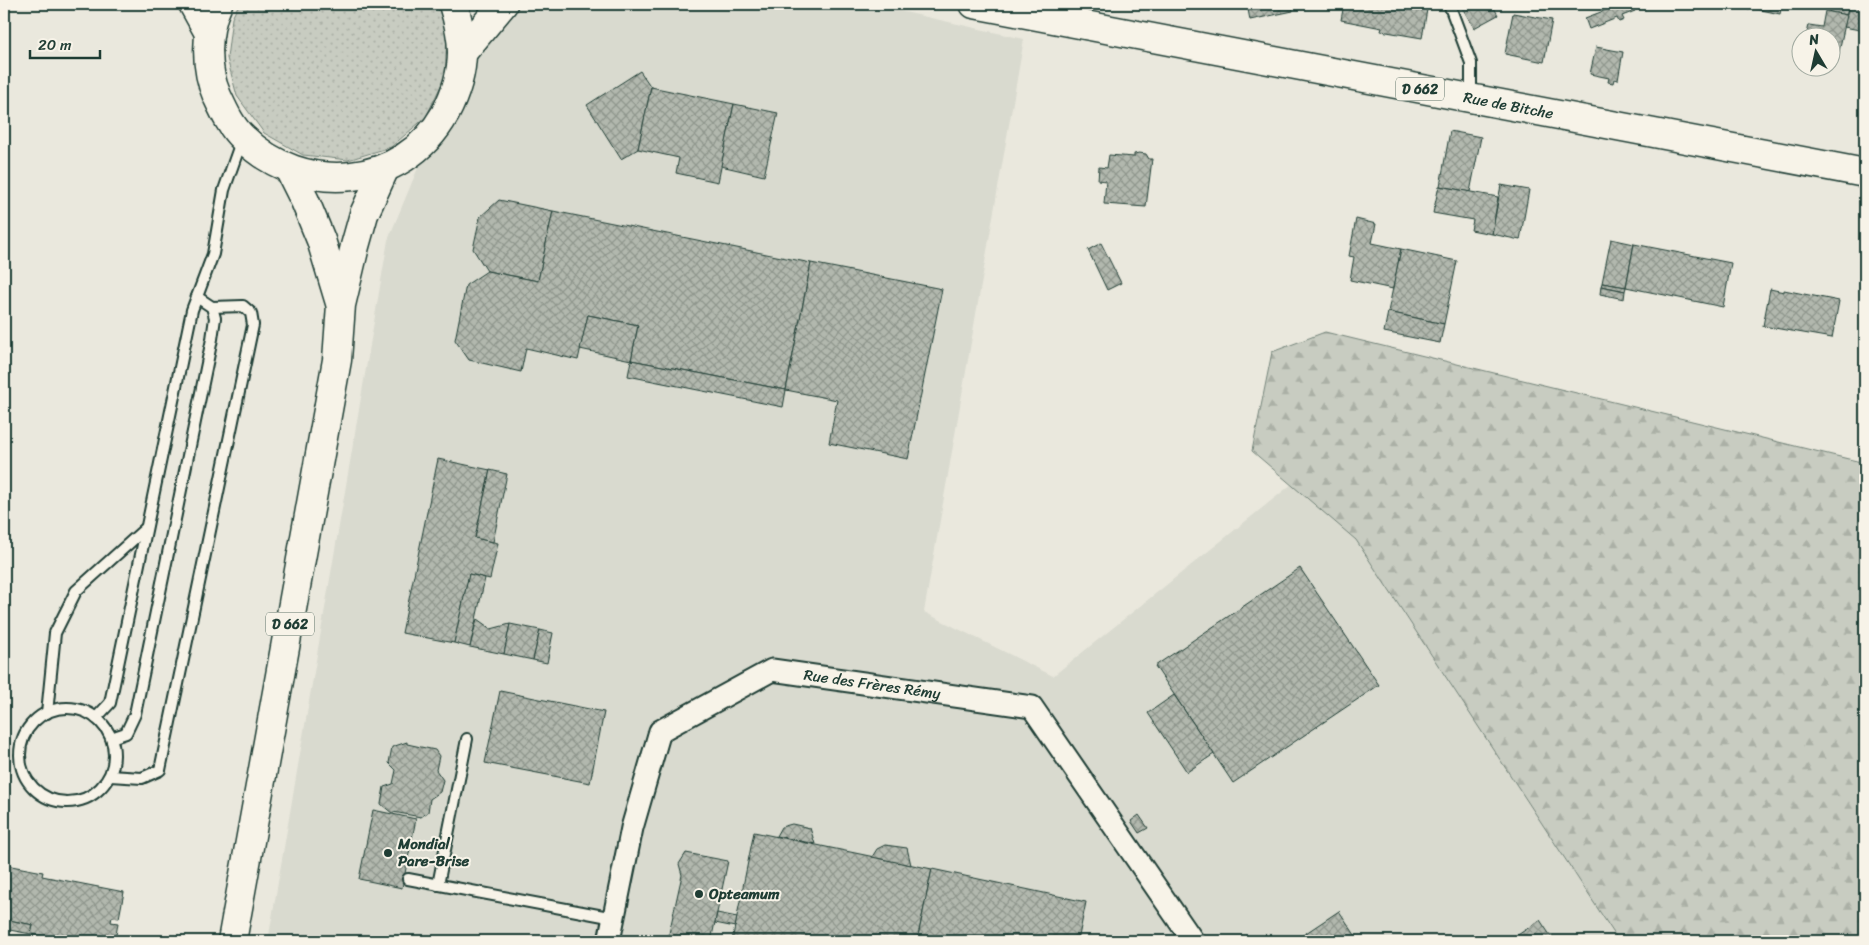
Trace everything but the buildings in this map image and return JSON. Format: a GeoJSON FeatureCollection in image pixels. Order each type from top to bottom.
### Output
{"type":"FeatureCollection","features":[{"type":"Feature","properties":{"kind":"main road"},"geometry":{"type":"LineString","coordinates":[[193,4],[210,33]]}},
{"type":"Feature","properties":{"kind":"main road"},"geometry":{"type":"LineString","coordinates":[[218,4],[210,33],[209,61],[214,89],[225,115],[242,138],[264,156],[289,169],[312,176],[337,178],[361,175],[385,168],[419,146],[440,122],[452,100],[459,77],[462,53],[460,28],[453,4]]}},
{"type":"Feature","properties":{"kind":"main road"},"geometry":{"type":"LineString","coordinates":[[462,53],[503,4]]}},
{"type":"Feature","properties":{"kind":"main road","name":"Rue de Bitche"},"geometry":{"type":"LineString","coordinates":[[974,4],[1865,173]]}},
{"type":"Feature","properties":{"kind":"main road","name":"D 662"},"geometry":{"type":"LineString","coordinates":[[232,941],[337,360],[341,305],[364,214],[385,168]]}},
{"type":"Feature","properties":{"kind":"main road","name":"D 662"},"geometry":{"type":"LineString","coordinates":[[289,169],[321,240],[341,305]]}},
{"type":"Feature","properties":{"kind":"street","name":"Rue des Frères Rémy"},"geometry":{"type":"LineString","coordinates":[[609,941],[632,828],[660,731],[772,670],[1032,707],[1193,941]]}},
{"type":"Feature","properties":{"kind":"lane"},"geometry":{"type":"LineString","coordinates":[[1449,4],[1471,63],[1470,98]]}},
{"type":"Feature","properties":{"kind":"lane"},"geometry":{"type":"LineString","coordinates":[[96,718],[110,703],[190,319],[213,254],[224,190],[242,138]]}},
{"type":"Feature","properties":{"kind":"lane"},"geometry":{"type":"LineString","coordinates":[[110,776],[142,778],[160,770],[253,325],[250,313],[243,306],[212,307],[197,297]]}},
{"type":"Feature","properties":{"kind":"lane"},"geometry":{"type":"LineString","coordinates":[[111,738],[126,732],[135,714],[212,339],[215,318],[212,307]]}},
{"type":"Feature","properties":{"kind":"lane"},"geometry":{"type":"LineString","coordinates":[[47,713],[55,633],[76,591],[146,528]]}},
{"type":"Feature","properties":{"kind":"lane"},"geometry":{"type":"LineString","coordinates":[[72,708],[84,712],[96,718],[105,727],[111,738],[114,764],[110,776],[102,787],[91,796],[77,801],[63,802],[49,798],[36,791],[27,780],[22,768],[20,755],[22,742],[27,730],[36,720],[47,713],[59,709],[72,708]]}},
{"type":"Feature","properties":{"kind":"lane"},"geometry":{"type":"LineString","coordinates":[[438,885],[467,739]]}},
{"type":"Feature","properties":{"kind":"lane"},"geometry":{"type":"LineString","coordinates":[[408,879],[614,918]]}},
{"type":"Feature","properties":{"kind":"shaded area"},"geometry":{"type":"Polygon","coordinates":[[[486,4],[869,4],[1024,39],[924,612],[1053,676],[1292,484],[1356,540],[1619,941],[268,941],[388,240],[486,4]]]}},
{"type":"Feature","properties":{"kind":"green space"},"geometry":{"type":"Polygon","coordinates":[[[239,4],[437,4],[447,33],[445,77],[426,117],[391,147],[348,160],[303,155],[264,133],[237,96],[227,58],[232,18],[239,4]]]}},
{"type":"Feature","properties":{"kind":"green space"},"geometry":{"type":"Polygon","coordinates":[[[1325,332],[1865,463],[1865,941],[1619,941],[1356,540],[1252,451],[1272,352],[1325,332]]]}},
{"type":"Feature","properties":{"kind":"place","name":"Mondial Pare-Brise"},"geometry":{"type":"Point","coordinates":[388,853]}},
{"type":"Feature","properties":{"kind":"place","name":"Opteamum"},"geometry":{"type":"Point","coordinates":[699,894]}}]}
